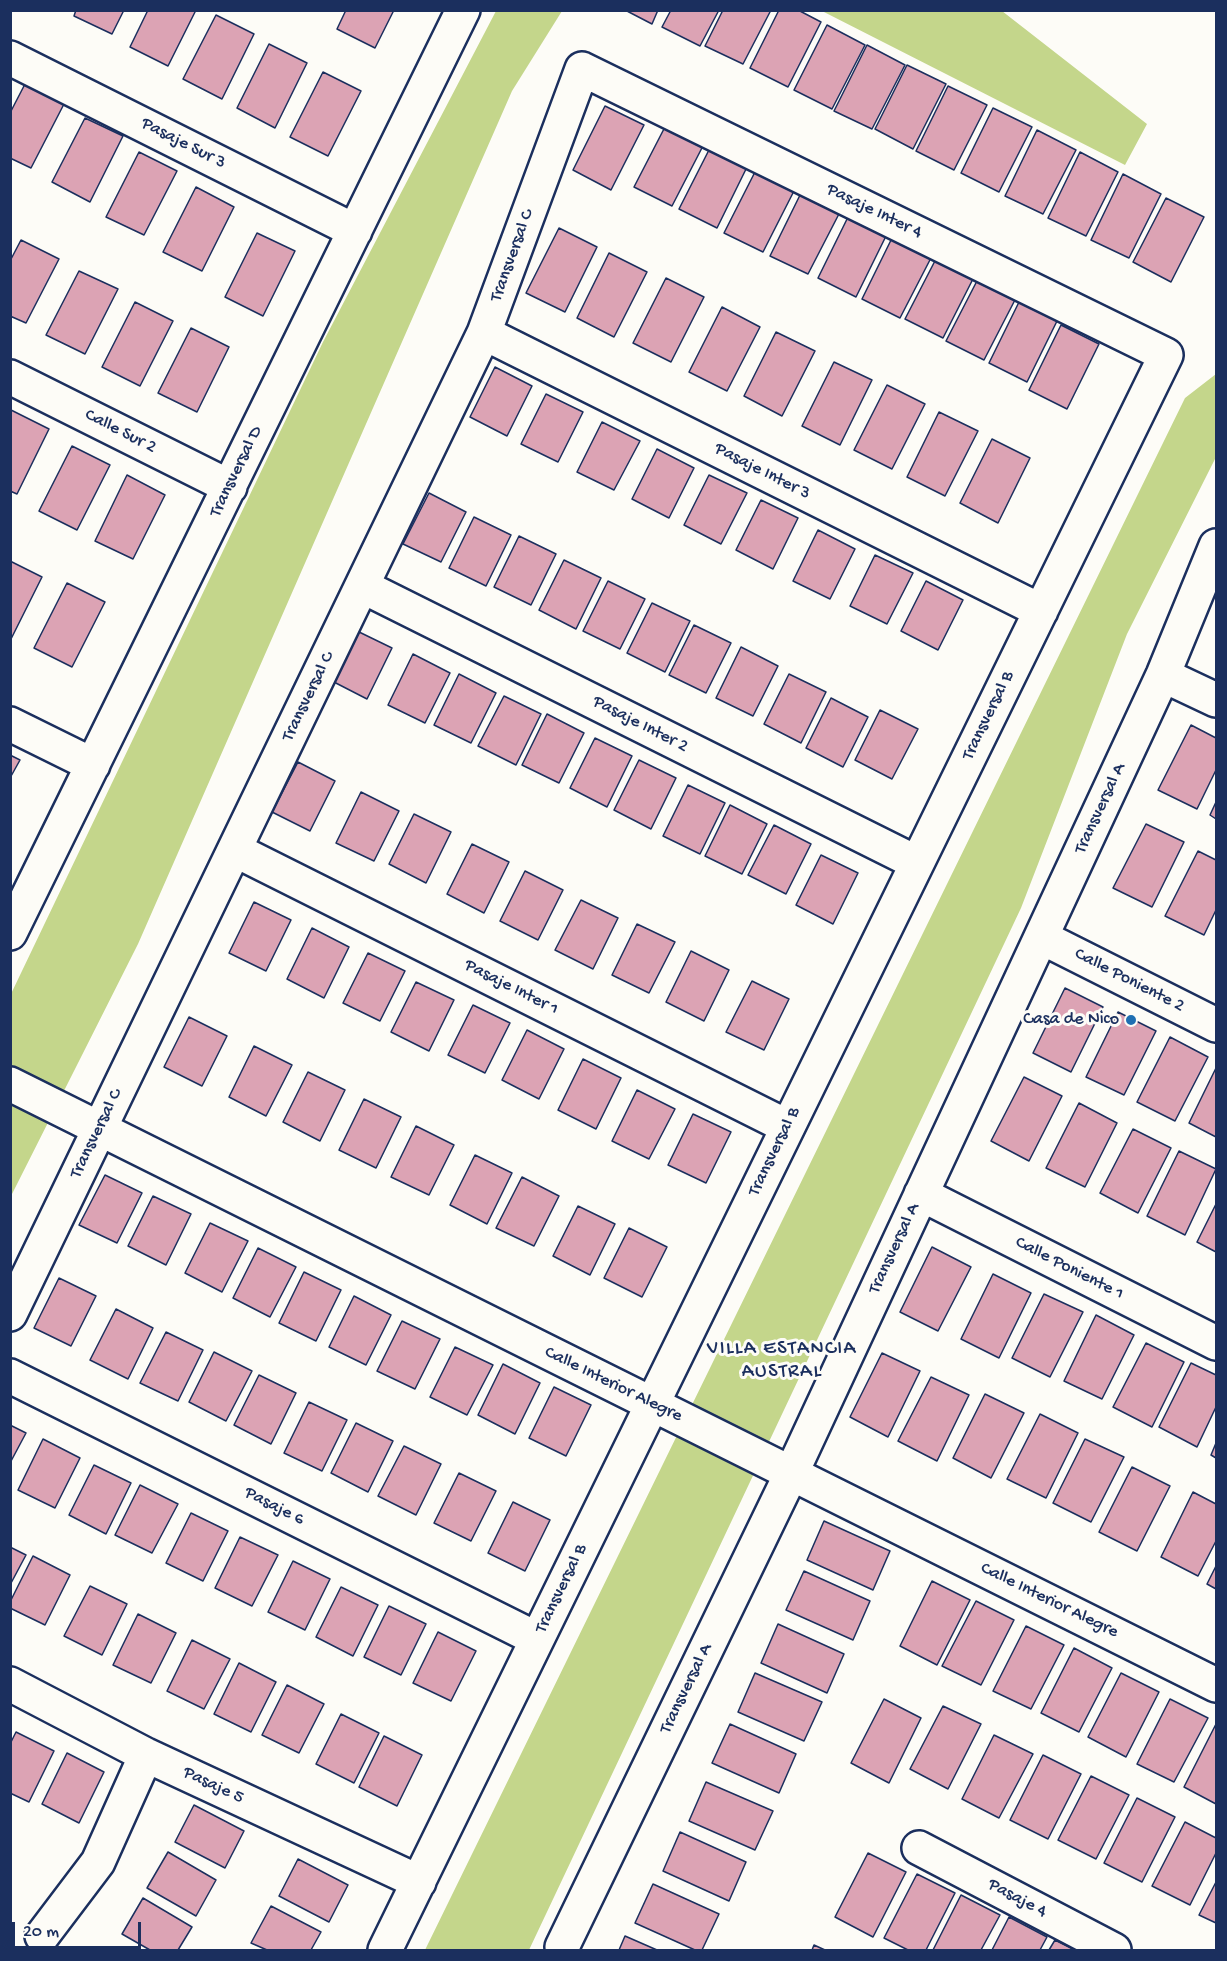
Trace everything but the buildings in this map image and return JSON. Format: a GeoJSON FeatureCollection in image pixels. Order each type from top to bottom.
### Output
{"type":"FeatureCollection","features":[{"type":"Feature","properties":{"kind":"street","name":"Transversal D"},"geometry":{"type":"LineString","coordinates":[[10,933],[463,10]]}},
{"type":"Feature","properties":{"kind":"street","name":"Pasaje Sur 3"},"geometry":{"type":"LineString","coordinates":[[10,58],[356,231]]}},
{"type":"Feature","properties":{"kind":"street","name":"Transversal C"},"geometry":{"type":"LineString","coordinates":[[10,1314],[484,333],[582,69]]}},
{"type":"Feature","properties":{"kind":"street","name":"Pasaje Inter 4"},"geometry":{"type":"LineString","coordinates":[[582,69],[1166,355]]}},
{"type":"Feature","properties":{"kind":"street","name":"Pasaje Inter 3"},"geometry":{"type":"LineString","coordinates":[[484,333],[1041,611]]}},
{"type":"Feature","properties":{"kind":"street","name":"Transversal B"},"geometry":{"type":"LineString","coordinates":[[385,1950],[1166,355]]}},
{"type":"Feature","properties":{"kind":"street","name":"Calle Sur 2"},"geometry":{"type":"LineString","coordinates":[[10,377],[230,487]]}},
{"type":"Feature","properties":{"kind":"street","name":"Transversal A"},"geometry":{"type":"LineString","coordinates":[[562,1947],[791,1474],[1163,675],[1216,546]]}},
{"type":"Feature","properties":{"kind":"street","name":"Pasaje Inter 2"},"geometry":{"type":"LineString","coordinates":[[362,586],[917,863]]}},
{"type":"Feature","properties":{"kind":"street"},"geometry":{"type":"LineString","coordinates":[[1163,675],[1216,700]]}},
{"type":"Feature","properties":{"kind":"street"},"geometry":{"type":"LineString","coordinates":[[10,724],[93,765]]}},
{"type":"Feature","properties":{"kind":"street","name":"Pasaje Inter 1"},"geometry":{"type":"LineString","coordinates":[[235,850],[788,1127]]}},
{"type":"Feature","properties":{"kind":"street","name":"Calle Poniente 2"},"geometry":{"type":"LineString","coordinates":[[1041,937],[1216,1025]]}},
{"type":"Feature","properties":{"kind":"street","name":"Calle Interior Alegre"},"geometry":{"type":"LineString","coordinates":[[10,1084],[1216,1685]]}},
{"type":"Feature","properties":{"kind":"street","name":"Calle Poniente 1"},"geometry":{"type":"LineString","coordinates":[[921,1194],[1216,1343]]}},
{"type":"Feature","properties":{"kind":"street","name":"Pasaje 6"},"geometry":{"type":"LineString","coordinates":[[10,1376],[537,1639]]}},
{"type":"Feature","properties":{"kind":"street","name":"Pasaje 5"},"geometry":{"type":"LineString","coordinates":[[10,1684],[146,1755],[419,1882]]}},
{"type":"Feature","properties":{"kind":"street"},"geometry":{"type":"LineString","coordinates":[[42,1936],[98,1862],[146,1755]]}},
{"type":"Feature","properties":{"kind":"street","name":"Pasaje 4"},"geometry":{"type":"LineString","coordinates":[[919,1848],[1114,1950]]}},
{"type":"Feature","properties":{"kind":"green space"},"geometry":{"type":"Polygon","coordinates":[[[496,11],[562,11],[512,91],[138,944],[11,1196],[10,996],[323,342],[496,11]]]}},
{"type":"Feature","properties":{"kind":"green space"},"geometry":{"type":"Polygon","coordinates":[[[822,11],[1002,11],[1147,124],[1125,165],[822,11]]]}},
{"type":"Feature","properties":{"kind":"green space"},"geometry":{"type":"Polygon","coordinates":[[[1216,374],[1216,457],[1127,634],[1021,908],[529,1950],[425,1950],[1185,398],[1216,374]]]}},
{"type":"Feature","properties":{"kind":"place","name":"Casa de Nico"},"geometry":{"type":"Point","coordinates":[1131,1020]}},
{"type":"Feature","properties":{"kind":"district","name":"VILLA ESTANCIA AUSTRAL"},"geometry":{"type":"Point","coordinates":[782,1362]}}]}
